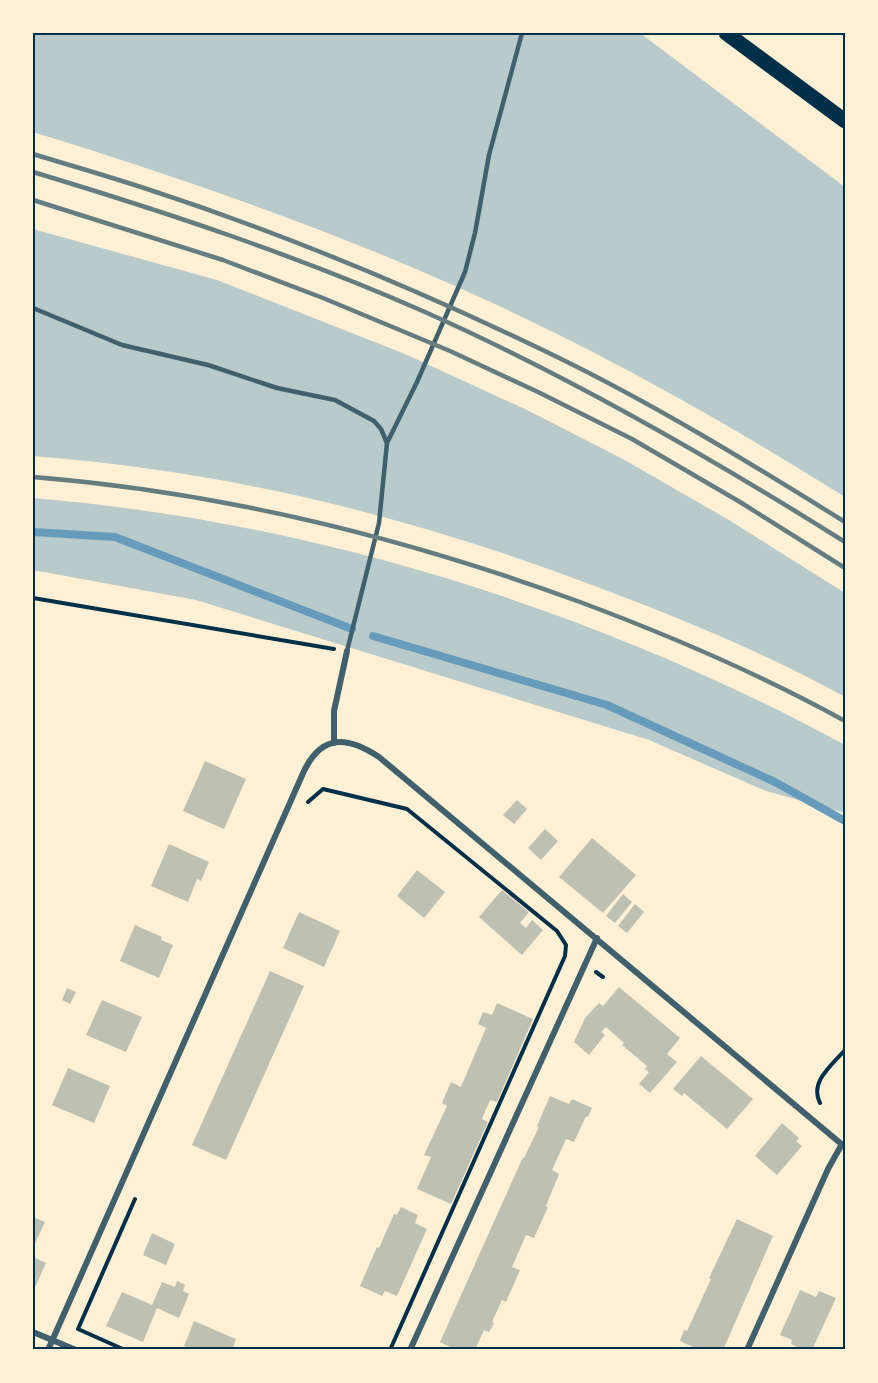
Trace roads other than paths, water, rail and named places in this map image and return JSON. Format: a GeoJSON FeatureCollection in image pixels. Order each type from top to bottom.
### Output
{"type":"FeatureCollection","features":[{"type":"Feature","properties":{"kind":"main road"},"geometry":{"type":"LineString","coordinates":[[726,33],[845,121]]}},
{"type":"Feature","properties":{"kind":"street"},"geometry":{"type":"LineString","coordinates":[[334,743],[334,711],[347,651]]}},
{"type":"Feature","properties":{"kind":"street"},"geometry":{"type":"LineString","coordinates":[[48,1350],[304,771],[316,751],[325,745],[334,743],[355,745],[379,757],[844,1145],[828,1168],[747,1350]]}},
{"type":"Feature","properties":{"kind":"street"},"geometry":{"type":"LineString","coordinates":[[410,1350],[597,938]]}},
{"type":"Feature","properties":{"kind":"street"},"geometry":{"type":"LineString","coordinates":[[33,1332],[76,1350]]}},
{"type":"Feature","properties":{"kind":"lane"},"geometry":{"type":"LineString","coordinates":[[347,651],[380,523],[387,443],[465,273],[489,156],[522,33]]}},
{"type":"Feature","properties":{"kind":"lane"},"geometry":{"type":"LineString","coordinates":[[33,308],[122,345],[208,365],[277,388],[335,400],[374,421],[381,429],[387,443]]}},
{"type":"Feature","properties":{"kind":"waterway"},"geometry":{"type":"LineString","coordinates":[[33,532],[115,537],[352,629]]}},
{"type":"Feature","properties":{"kind":"waterway"},"geometry":{"type":"LineString","coordinates":[[373,636],[607,705],[775,782],[845,821]]}},
{"type":"Feature","properties":{"kind":"railway"},"geometry":{"type":"LineString","coordinates":[[33,154],[202,207],[304,245],[455,309],[628,393],[845,522]]}},
{"type":"Feature","properties":{"kind":"railway"},"geometry":{"type":"LineString","coordinates":[[33,172],[231,236],[329,272],[425,312],[533,363],[639,420],[743,479],[845,542]]}},
{"type":"Feature","properties":{"kind":"railway"},"geometry":{"type":"LineString","coordinates":[[33,200],[223,260],[323,298],[450,351],[632,439],[740,502],[845,568]]}},
{"type":"Feature","properties":{"kind":"railway"},"geometry":{"type":"LineString","coordinates":[[33,477],[103,484],[242,506],[311,521],[446,557],[580,602],[648,628],[748,672],[845,721]]}}]}
